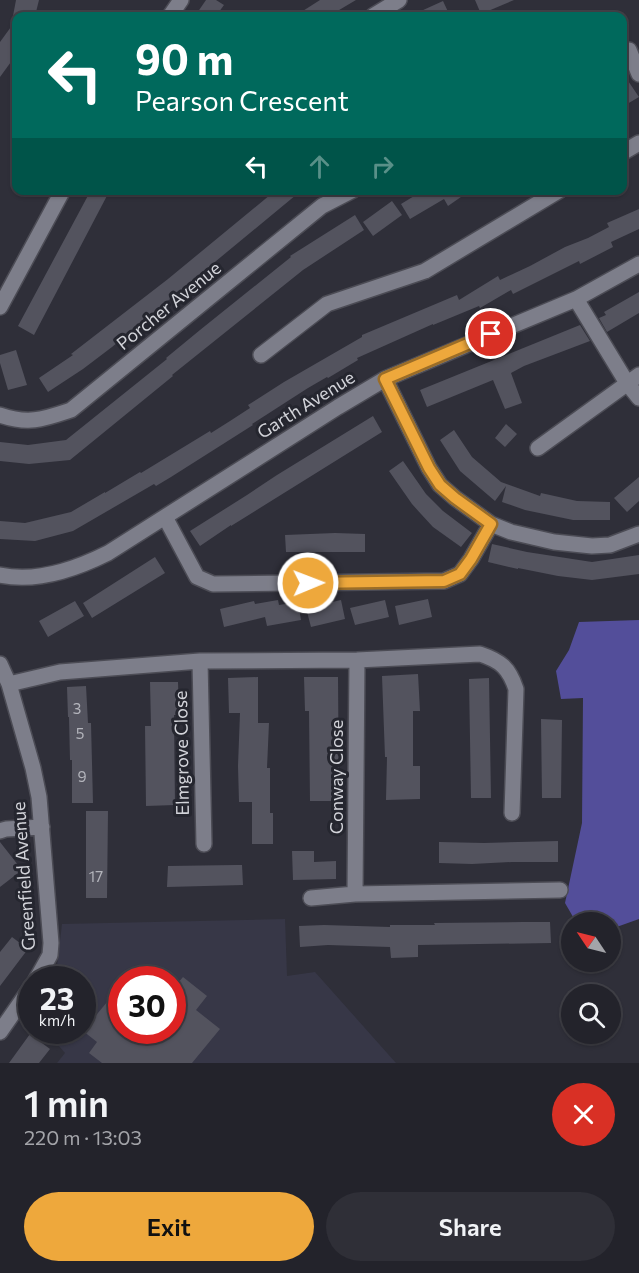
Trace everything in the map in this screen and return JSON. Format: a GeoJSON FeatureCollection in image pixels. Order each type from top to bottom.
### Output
{"type":"FeatureCollection","features":[{"type":"Feature","properties":{"kind":"street"},"geometry":{"type":"LineString","coordinates":[[380,12],[399,0]]}},
{"type":"Feature","properties":{"kind":"street"},"geometry":{"type":"LineString","coordinates":[[630,50],[639,74]]}},
{"type":"Feature","properties":{"kind":"street"},"geometry":{"type":"LineString","coordinates":[[0,307],[60,195]]}},
{"type":"Feature","properties":{"kind":"street","name":"Porcher Avenue"},"geometry":{"type":"LineString","coordinates":[[0,415],[17,421],[44,419],[71,410],[322,206],[343,195]]}},
{"type":"Feature","properties":{"kind":"street"},"geometry":{"type":"LineString","coordinates":[[261,355],[327,304],[425,271],[552,195]]}},
{"type":"Feature","properties":{"kind":"street","name":"Garth Avenue"},"geometry":{"type":"LineString","coordinates":[[0,575],[15,579],[49,574],[84,565],[108,553],[385,379],[576,299],[639,264]]}},
{"type":"Feature","properties":{"kind":"street"},"geometry":{"type":"LineString","coordinates":[[576,299],[633,379],[639,398]]}},
{"type":"Feature","properties":{"kind":"street"},"geometry":{"type":"LineString","coordinates":[[385,379],[429,468],[440,485],[491,524],[512,532],[554,542],[592,546],[610,544],[639,534]]}},
{"type":"Feature","properties":{"kind":"street"},"geometry":{"type":"LineString","coordinates":[[538,448],[633,379]]}},
{"type":"Feature","properties":{"kind":"street"},"geometry":{"type":"LineString","coordinates":[[165,517],[197,577],[213,584],[444,581],[460,574],[491,524]]}},
{"type":"Feature","properties":{"kind":"street"},"geometry":{"type":"LineString","coordinates":[[9,684],[60,672],[200,661],[357,660],[480,654],[492,658],[506,668],[516,689],[512,813]]}},
{"type":"Feature","properties":{"kind":"street","name":"Conway Close"},"geometry":{"type":"LineString","coordinates":[[356,894],[357,660]]}},
{"type":"Feature","properties":{"kind":"street","name":"Elmgrove Close"},"geometry":{"type":"LineString","coordinates":[[200,661],[204,844]]}},
{"type":"Feature","properties":{"kind":"street","name":"Greenfield Avenue"},"geometry":{"type":"LineString","coordinates":[[0,664],[9,684],[39,797],[51,943],[50,955],[44,966]]}},
{"type":"Feature","properties":{"kind":"street"},"geometry":{"type":"LineString","coordinates":[[0,831],[42,827]]}},
{"type":"Feature","properties":{"kind":"street"},"geometry":{"type":"LineString","coordinates":[[311,898],[356,894],[560,890]]}},
{"type":"Feature","properties":{"kind":"street"},"geometry":{"type":"LineString","coordinates":[[0,1032],[18,1006]]}},
{"type":"Feature","properties":{"kind":"shaded area"},"geometry":{"type":"Polygon","coordinates":[[[639,620],[639,919],[621,925],[621,912],[570,912],[565,903],[582,823],[583,698],[561,699],[556,671],[569,650],[579,622],[639,620]]]}},
{"type":"Feature","properties":{"kind":"shaded area"},"geometry":{"type":"Polygon","coordinates":[[[285,919],[287,976],[315,972],[396,1063],[57,1063],[65,1053],[57,1044],[96,1044],[96,966],[57,966],[62,924],[285,919]]]}},
{"type":"Feature","properties":{"kind":"building"},"geometry":{"type":"Polygon","coordinates":[[[16,0],[39,0],[36,12],[14,12],[16,0]]]}},
{"type":"Feature","properties":{"kind":"building"},"geometry":{"type":"Polygon","coordinates":[[[206,0],[216,0],[224,5],[219,12],[198,12],[206,0]]]}},
{"type":"Feature","properties":{"kind":"building"},"geometry":{"type":"Polygon","coordinates":[[[320,0],[356,0],[336,12],[301,12],[320,0]]]}},
{"type":"Feature","properties":{"kind":"building"},"geometry":{"type":"Polygon","coordinates":[[[475,0],[514,0],[486,12],[480,12],[475,0]]]}},
{"type":"Feature","properties":{"kind":"building"},"geometry":{"type":"Polygon","coordinates":[[[443,1],[448,12],[419,12],[443,1]]]}},
{"type":"Feature","properties":{"kind":"building"},"geometry":{"type":"Polygon","coordinates":[[[12,26],[12,60],[0,77],[0,42],[12,26]]]}},
{"type":"Feature","properties":{"kind":"building"},"geometry":{"type":"Polygon","coordinates":[[[627,79],[639,97],[627,104],[627,79]]]}},
{"type":"Feature","properties":{"kind":"building"},"geometry":{"type":"Polygon","coordinates":[[[88,195],[107,195],[34,335],[18,326],[88,195]]]}},
{"type":"Feature","properties":{"kind":"building"},"geometry":{"type":"Polygon","coordinates":[[[270,195],[296,195],[112,347],[48,392],[39,378],[73,355],[71,354],[168,279],[270,195]]]}},
{"type":"Feature","properties":{"kind":"building"},"geometry":{"type":"Polygon","coordinates":[[[416,195],[464,195],[448,206],[444,199],[410,219],[401,204],[416,195]]]}},
{"type":"Feature","properties":{"kind":"building"},"geometry":{"type":"Polygon","coordinates":[[[392,201],[402,215],[373,236],[363,222],[392,201]]]}},
{"type":"Feature","properties":{"kind":"building"},"geometry":{"type":"Polygon","coordinates":[[[639,209],[639,229],[611,242],[613,247],[513,294],[511,290],[480,308],[479,306],[433,324],[357,358],[358,360],[308,388],[171,477],[156,486],[154,484],[73,531],[35,541],[0,539],[0,521],[25,523],[71,512],[210,431],[211,433],[250,408],[248,405],[362,335],[457,295],[459,300],[498,276],[500,280],[530,266],[609,227],[607,223],[639,209]]]}},
{"type":"Feature","properties":{"kind":"building"},"geometry":{"type":"Polygon","coordinates":[[[355,215],[364,230],[303,270],[70,460],[29,464],[0,461],[0,442],[28,445],[66,440],[290,256],[355,215]]]}},
{"type":"Feature","properties":{"kind":"building"},"geometry":{"type":"Polygon","coordinates":[[[639,292],[639,313],[607,332],[599,318],[606,315],[604,312],[639,292]]]}},
{"type":"Feature","properties":{"kind":"building"},"geometry":{"type":"Polygon","coordinates":[[[580,325],[590,341],[511,373],[522,403],[505,409],[493,380],[427,407],[420,390],[580,325]]]}},
{"type":"Feature","properties":{"kind":"building"},"geometry":{"type":"Polygon","coordinates":[[[16,350],[27,385],[8,390],[0,355],[16,350]]]}},
{"type":"Feature","properties":{"kind":"building"},"geometry":{"type":"Polygon","coordinates":[[[373,416],[382,432],[200,546],[190,531],[373,416]]]}},
{"type":"Feature","properties":{"kind":"building"},"geometry":{"type":"Polygon","coordinates":[[[506,424],[517,434],[505,447],[495,438],[506,424]]]}},
{"type":"Feature","properties":{"kind":"building"},"geometry":{"type":"Polygon","coordinates":[[[454,430],[472,457],[501,482],[540,496],[541,493],[577,501],[610,502],[610,520],[573,520],[525,510],[502,502],[506,486],[495,501],[460,471],[440,440],[454,430]]]}},
{"type":"Feature","properties":{"kind":"building"},"geometry":{"type":"Polygon","coordinates":[[[403,461],[426,494],[443,511],[472,533],[461,547],[433,527],[412,504],[389,471],[403,461]]]}},
{"type":"Feature","properties":{"kind":"building"},"geometry":{"type":"Polygon","coordinates":[[[639,477],[639,501],[627,512],[614,498],[639,477]]]}},
{"type":"Feature","properties":{"kind":"building"},"geometry":{"type":"Polygon","coordinates":[[[365,534],[365,552],[286,552],[285,535],[365,534]]]}},
{"type":"Feature","properties":{"kind":"building"},"geometry":{"type":"Polygon","coordinates":[[[492,544],[592,562],[639,555],[639,574],[592,580],[518,569],[488,562],[492,544]]]}},
{"type":"Feature","properties":{"kind":"building"},"geometry":{"type":"Polygon","coordinates":[[[155,557],[165,573],[92,618],[83,603],[155,557]]]}},
{"type":"Feature","properties":{"kind":"building"},"geometry":{"type":"Polygon","coordinates":[[[428,599],[432,617],[399,625],[395,606],[428,599]]]}},
{"type":"Feature","properties":{"kind":"building"},"geometry":{"type":"Polygon","coordinates":[[[278,600],[279,605],[298,602],[301,620],[267,626],[265,617],[224,627],[220,609],[254,601],[255,604],[278,600]]]}},
{"type":"Feature","properties":{"kind":"building"},"geometry":{"type":"Polygon","coordinates":[[[341,600],[345,619],[311,627],[306,608],[341,600]]]}},
{"type":"Feature","properties":{"kind":"building"},"geometry":{"type":"Polygon","coordinates":[[[385,600],[389,617],[355,625],[350,608],[385,600]]]}},
{"type":"Feature","properties":{"kind":"building"},"geometry":{"type":"Polygon","coordinates":[[[75,601],[84,616],[48,637],[39,621],[75,601]]]}},
{"type":"Feature","properties":{"kind":"building"},"geometry":{"type":"Polygon","coordinates":[[[418,674],[420,711],[413,711],[413,766],[420,766],[420,799],[386,800],[387,757],[385,757],[382,676],[418,674]]]}},
{"type":"Feature","properties":{"kind":"building"},"geometry":{"type":"Polygon","coordinates":[[[258,677],[258,723],[269,723],[267,768],[270,768],[273,844],[252,844],[252,802],[239,802],[240,713],[229,713],[228,678],[258,677]]]}},
{"type":"Feature","properties":{"kind":"building"},"geometry":{"type":"Polygon","coordinates":[[[304,677],[338,677],[339,801],[310,801],[309,711],[305,711],[304,677]]]}},
{"type":"Feature","properties":{"kind":"building"},"geometry":{"type":"Polygon","coordinates":[[[489,678],[491,798],[471,798],[469,679],[489,678]]]}},
{"type":"Feature","properties":{"kind":"building"},"geometry":{"type":"Polygon","coordinates":[[[150,682],[178,682],[179,715],[174,715],[175,805],[146,806],[145,726],[151,726],[150,682]]]}},
{"type":"Feature","properties":{"kind":"building"},"geometry":{"type":"Polygon","coordinates":[[[86,686],[88,723],[91,723],[93,803],[72,803],[72,760],[70,760],[67,687],[86,686]]]}},
{"type":"Feature","properties":{"kind":"building"},"geometry":{"type":"Polygon","coordinates":[[[541,719],[562,720],[561,798],[542,798],[541,719]]]}},
{"type":"Feature","properties":{"kind":"building"},"geometry":{"type":"Polygon","coordinates":[[[86,811],[108,811],[107,898],[86,898],[86,811]]]}},
{"type":"Feature","properties":{"kind":"building"},"geometry":{"type":"Polygon","coordinates":[[[558,841],[558,862],[439,863],[439,842],[558,841]]]}},
{"type":"Feature","properties":{"kind":"building"},"geometry":{"type":"Polygon","coordinates":[[[0,842],[22,870],[0,887],[0,842]]]}},
{"type":"Feature","properties":{"kind":"building"},"geometry":{"type":"Polygon","coordinates":[[[292,851],[314,851],[314,862],[336,861],[336,879],[293,880],[292,851]]]}},
{"type":"Feature","properties":{"kind":"building"},"geometry":{"type":"Polygon","coordinates":[[[242,865],[243,885],[167,887],[168,866],[242,865]]]}},
{"type":"Feature","properties":{"kind":"building"},"geometry":{"type":"Polygon","coordinates":[[[550,922],[551,943],[418,945],[418,957],[391,958],[390,947],[328,945],[300,947],[299,926],[390,927],[390,925],[435,925],[434,923],[550,922]]]}},
{"type":"Feature","properties":{"kind":"building"},"geometry":{"type":"Polygon","coordinates":[[[12,937],[28,949],[0,986],[0,952],[12,937]]]}},
{"type":"Feature","properties":{"kind":"building"},"geometry":{"type":"Polygon","coordinates":[[[186,979],[207,996],[196,1010],[220,1029],[192,1063],[102,1063],[89,1053],[97,1042],[96,1015],[108,1001],[108,1044],[186,1044],[186,979]]]}},
{"type":"Feature","properties":{"kind":"building"},"geometry":{"type":"Polygon","coordinates":[[[23,1044],[43,1044],[50,1049],[39,1063],[9,1063],[23,1044]]]}},
{"type":"Feature","properties":{"kind":"route"},"geometry":{"type":"LineString","coordinates":[[308,583],[444,581],[460,574],[491,524],[440,485],[429,468],[385,379],[491,334]]}}]}
